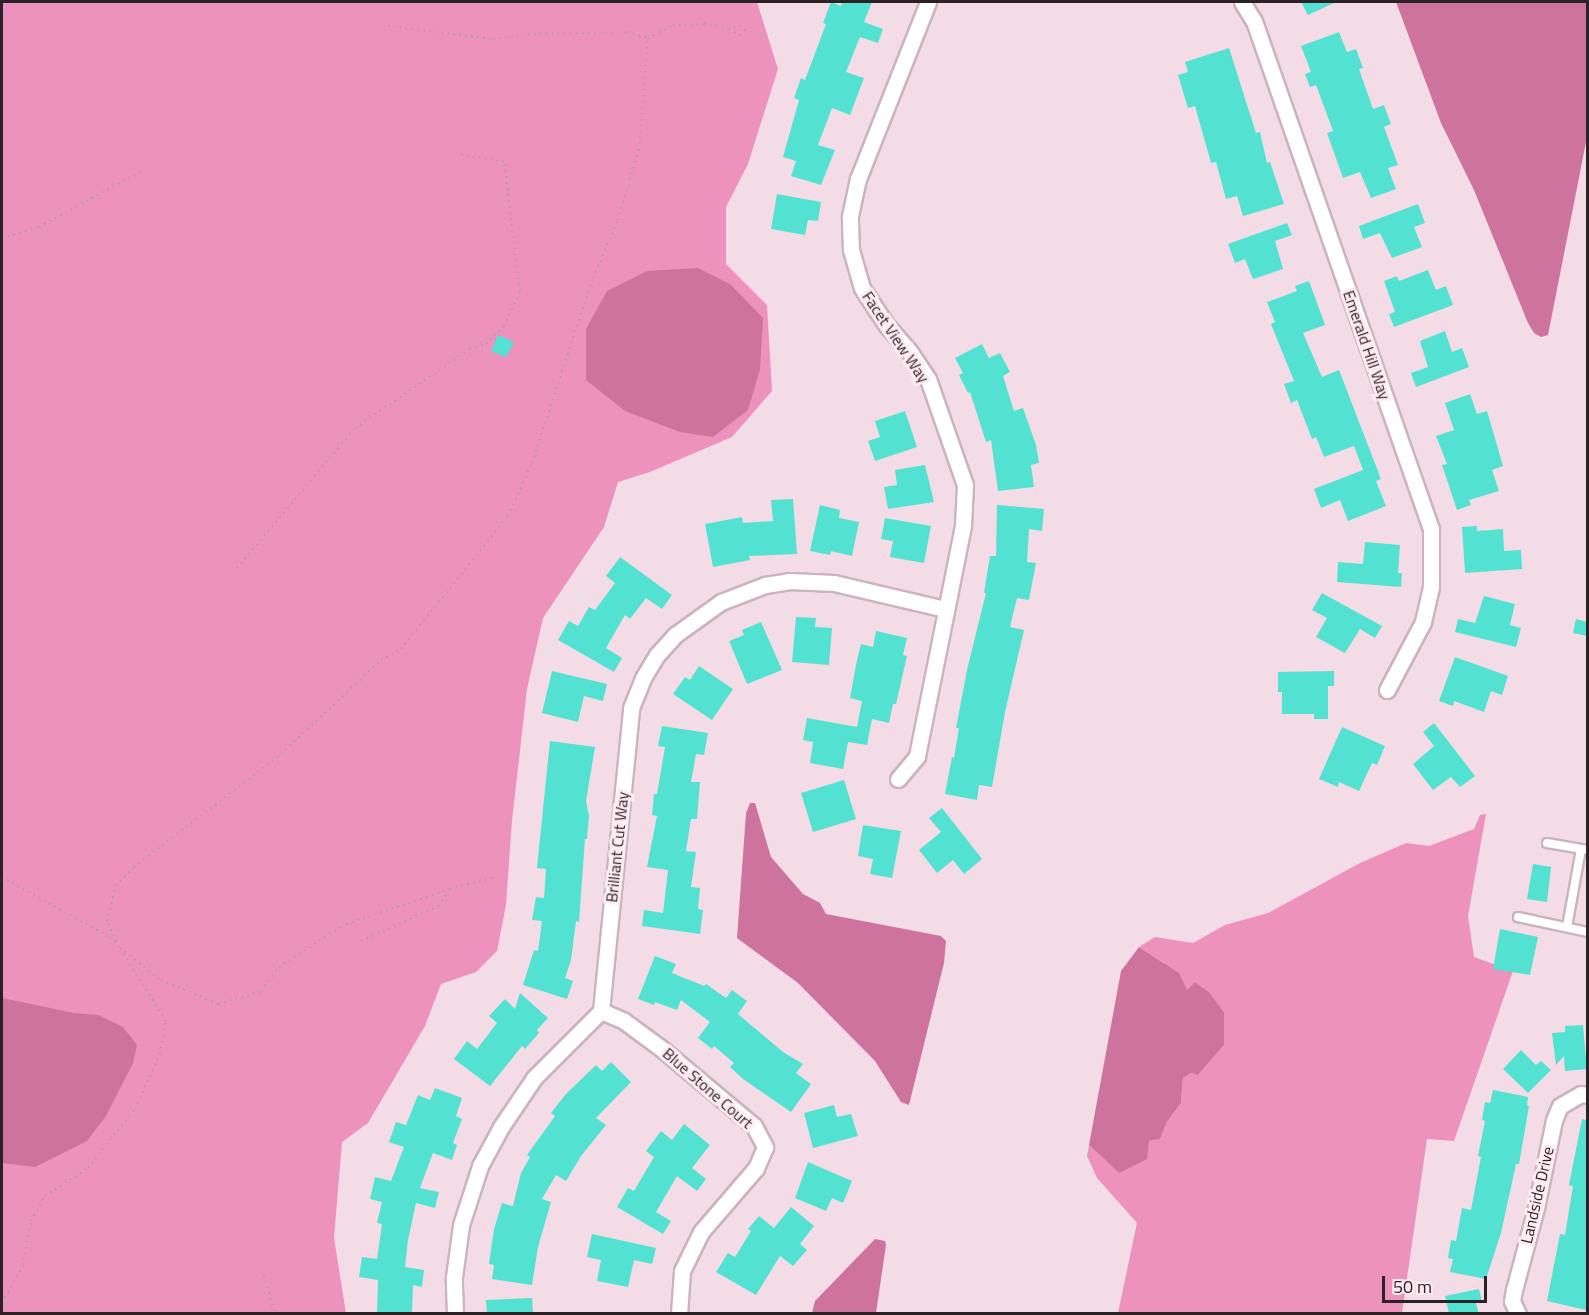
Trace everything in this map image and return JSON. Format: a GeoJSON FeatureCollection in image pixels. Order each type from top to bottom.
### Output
{"type":"FeatureCollection","features":[{"type":"Feature","properties":{"kind":"street","name":"Facet View Way"},"geometry":{"type":"LineString","coordinates":[[898,779],[917,756],[963,525],[965,484],[928,380],[910,352],[887,326],[862,288],[851,250],[849,216],[858,179],[928,2]]}},
{"type":"Feature","properties":{"kind":"street","name":"Emerald Hill Way"},"geometry":{"type":"LineString","coordinates":[[1242,2],[1254,21],[1431,530],[1431,587],[1423,622],[1387,690]]}},
{"type":"Feature","properties":{"kind":"street","name":"Brilliant Cut Way"},"geometry":{"type":"LineString","coordinates":[[601,1011],[632,708],[643,678],[657,656],[675,635],[721,602],[765,585],[789,581],[834,584],[945,609]]}},
{"type":"Feature","properties":{"kind":"street"},"geometry":{"type":"LineString","coordinates":[[455,1314],[454,1277],[461,1225],[480,1166],[501,1127],[534,1078],[601,1011]]}},
{"type":"Feature","properties":{"kind":"street","name":"Blue Stone Court"},"geometry":{"type":"LineString","coordinates":[[601,1011],[624,1021],[662,1049],[754,1126],[765,1147],[749,1178],[701,1232],[682,1271],[679,1314]]}},
{"type":"Feature","properties":{"kind":"street","name":"Landside Drive"},"geometry":{"type":"LineString","coordinates":[[1518,1314],[1512,1301],[1514,1290],[1534,1217],[1554,1120],[1560,1106],[1581,1094],[1587,1095]]}},
{"type":"Feature","properties":{"kind":"lane"},"geometry":{"type":"LineString","coordinates":[[1547,843],[1584,850],[1567,927]]}},
{"type":"Feature","properties":{"kind":"lane"},"geometry":{"type":"LineString","coordinates":[[1518,917],[1587,932]]}},
{"type":"Feature","properties":{"kind":"path"},"geometry":{"type":"LineString","coordinates":[[388,26],[493,39],[528,34],[627,33],[648,38],[673,25],[704,24],[729,29]]}},
{"type":"Feature","properties":{"kind":"path"},"geometry":{"type":"LineString","coordinates":[[2,1303],[23,1266],[31,1221],[45,1196],[88,1168],[135,1109],[160,1054],[166,1021],[119,947],[107,921],[116,886],[134,867],[281,754],[381,660],[401,649],[508,516],[532,463],[593,278],[618,220],[639,150],[648,38]]}},
{"type":"Feature","properties":{"kind":"path"},"geometry":{"type":"LineString","coordinates":[[237,568],[355,428],[470,348],[486,344],[504,326],[520,291],[504,161],[457,154]]}},
{"type":"Feature","properties":{"kind":"path"},"geometry":{"type":"LineString","coordinates":[[2,238],[39,227],[144,170]]}},
{"type":"Feature","properties":{"kind":"path"},"geometry":{"type":"LineString","coordinates":[[2,877],[110,937],[159,979],[218,1004],[260,992],[280,966],[346,924],[450,889],[495,877]]}},
{"type":"Feature","properties":{"kind":"path"},"geometry":{"type":"LineString","coordinates":[[361,941],[438,906],[450,889]]}},
{"type":"Feature","properties":{"kind":"path"},"geometry":{"type":"LineString","coordinates":[[264,1275],[275,1314]]}},
{"type":"Feature","properties":{"kind":"shaded area"},"geometry":{"type":"Polygon","coordinates":[[[2,2],[757,2],[778,69],[748,164],[726,207],[726,264],[767,305],[772,391],[732,437],[650,472],[618,482],[604,527],[543,618],[527,689],[512,821],[506,905],[497,951],[476,972],[441,984],[425,1026],[368,1123],[342,1142],[334,1238],[346,1313],[2,1314],[2,2]]]}},
{"type":"Feature","properties":{"kind":"shaded area"},"geometry":{"type":"Polygon","coordinates":[[[1396,2],[1587,3],[1587,137],[1548,335],[1541,337],[1534,333],[1528,323],[1474,190],[1441,123],[1396,2]]]}},
{"type":"Feature","properties":{"kind":"shaded area"},"geometry":{"type":"Polygon","coordinates":[[[698,268],[730,284],[763,318],[760,369],[748,410],[713,437],[680,432],[625,411],[586,380],[586,329],[607,291],[647,271],[698,268]]]}},
{"type":"Feature","properties":{"kind":"shaded area"},"geometry":{"type":"Polygon","coordinates":[[[750,803],[755,803],[771,857],[803,894],[820,903],[826,914],[941,936],[946,941],[944,963],[909,1105],[901,1102],[875,1061],[798,983],[737,938],[746,813],[750,803]]]}},
{"type":"Feature","properties":{"kind":"shaded area"},"geometry":{"type":"Polygon","coordinates":[[[1486,814],[1468,916],[1474,957],[1513,971],[1454,1141],[1427,1139],[1402,1313],[1118,1313],[1137,1223],[1097,1178],[1087,1156],[1089,1145],[1119,1173],[1149,1141],[1160,1139],[1167,1122],[1181,1103],[1183,1078],[1191,1073],[1198,1075],[1224,1045],[1224,1012],[1209,992],[1195,982],[1187,990],[1164,963],[1139,947],[1155,937],[1193,943],[1225,925],[1268,913],[1360,863],[1406,843],[1429,846],[1474,829],[1480,815],[1486,814]]]}},
{"type":"Feature","properties":{"kind":"shaded area"},"geometry":{"type":"Polygon","coordinates":[[[1139,947],[1179,973],[1187,990],[1195,982],[1209,992],[1224,1012],[1224,1045],[1198,1075],[1191,1073],[1183,1078],[1181,1103],[1167,1122],[1160,1139],[1149,1141],[1147,1159],[1119,1173],[1089,1145],[1121,971],[1139,947]]]}},
{"type":"Feature","properties":{"kind":"shaded area"},"geometry":{"type":"Polygon","coordinates":[[[2,998],[74,1013],[98,1015],[123,1027],[137,1045],[133,1063],[106,1116],[87,1141],[35,1167],[2,1163],[2,998]]]}},
{"type":"Feature","properties":{"kind":"shaded area"},"geometry":{"type":"Polygon","coordinates":[[[875,1239],[885,1241],[886,1245],[876,1313],[812,1313],[815,1301],[875,1239]]]}},
{"type":"Feature","properties":{"kind":"building"},"geometry":{"type":"Polygon","coordinates":[[[831,2],[841,6],[842,2],[872,2],[864,22],[883,29],[878,43],[860,37],[846,72],[864,78],[850,115],[832,108],[818,145],[835,150],[821,185],[791,176],[796,161],[783,157],[799,100],[794,98],[801,78],[805,80],[826,24],[823,23],[831,2]]]}},
{"type":"Feature","properties":{"kind":"building"},"geometry":{"type":"Polygon","coordinates":[[[1301,2],[1336,2],[1308,15],[1301,2]]]}},
{"type":"Feature","properties":{"kind":"building"},"geometry":{"type":"Polygon","coordinates":[[[1339,32],[1347,52],[1356,49],[1363,68],[1359,69],[1373,109],[1384,105],[1391,124],[1384,127],[1398,165],[1388,168],[1396,189],[1371,198],[1360,172],[1343,178],[1327,133],[1333,131],[1316,85],[1310,87],[1305,74],[1311,72],[1301,46],[1339,32]]]}},
{"type":"Feature","properties":{"kind":"building"},"geometry":{"type":"Polygon","coordinates":[[[1229,48],[1256,133],[1260,132],[1267,163],[1270,162],[1284,204],[1243,216],[1237,196],[1226,199],[1216,162],[1211,163],[1195,106],[1188,108],[1178,75],[1188,72],[1185,62],[1229,48]]]}},
{"type":"Feature","properties":{"kind":"building"},"geometry":{"type":"Polygon","coordinates":[[[777,194],[821,202],[818,221],[808,220],[805,235],[771,229],[777,194]]]}},
{"type":"Feature","properties":{"kind":"building"},"geometry":{"type":"Polygon","coordinates":[[[1418,204],[1425,223],[1414,227],[1422,247],[1392,258],[1380,233],[1363,239],[1359,226],[1418,204]]]}},
{"type":"Feature","properties":{"kind":"building"},"geometry":{"type":"Polygon","coordinates":[[[1287,223],[1292,235],[1275,241],[1283,269],[1253,279],[1245,259],[1235,263],[1228,244],[1287,223]]]}},
{"type":"Feature","properties":{"kind":"building"},"geometry":{"type":"Polygon","coordinates":[[[1428,270],[1436,290],[1446,286],[1453,305],[1394,327],[1389,314],[1395,312],[1384,281],[1397,276],[1399,281],[1428,270]]]}},
{"type":"Feature","properties":{"kind":"building"},"geometry":{"type":"Polygon","coordinates":[[[1309,281],[1325,325],[1303,333],[1322,377],[1339,370],[1381,479],[1376,481],[1386,506],[1348,521],[1340,500],[1321,508],[1314,489],[1363,470],[1354,446],[1324,457],[1316,437],[1312,439],[1297,400],[1291,403],[1284,384],[1294,381],[1271,324],[1275,322],[1267,302],[1297,291],[1295,286],[1309,281]]]}},
{"type":"Feature","properties":{"kind":"building"},"geometry":{"type":"Polygon","coordinates":[[[1445,331],[1452,352],[1462,348],[1469,367],[1416,387],[1411,373],[1428,367],[1420,341],[1445,331]]]}},
{"type":"Feature","properties":{"kind":"building"},"geometry":{"type":"Polygon","coordinates":[[[498,335],[514,342],[506,357],[491,351],[498,335]]]}},
{"type":"Feature","properties":{"kind":"building"},"geometry":{"type":"Polygon","coordinates":[[[982,344],[989,358],[1000,353],[1010,372],[1003,376],[1014,411],[1023,408],[1036,445],[1039,463],[1031,465],[1034,487],[998,491],[991,440],[986,442],[970,392],[968,393],[959,375],[963,373],[955,358],[982,344]]]}},
{"type":"Feature","properties":{"kind":"building"},"geometry":{"type":"Polygon","coordinates":[[[1470,394],[1477,414],[1487,411],[1503,466],[1492,470],[1499,491],[1469,500],[1471,505],[1457,510],[1442,465],[1447,464],[1436,436],[1454,430],[1445,403],[1470,394]]]}},
{"type":"Feature","properties":{"kind":"building"},"geometry":{"type":"Polygon","coordinates":[[[905,411],[917,447],[875,461],[868,441],[880,437],[875,421],[905,411]]]}},
{"type":"Feature","properties":{"kind":"building"},"geometry":{"type":"Polygon","coordinates":[[[925,465],[934,502],[888,509],[884,487],[897,485],[895,470],[925,465]]]}},
{"type":"Feature","properties":{"kind":"building"},"geometry":{"type":"Polygon","coordinates":[[[793,499],[797,554],[749,556],[750,560],[713,567],[705,524],[742,517],[743,523],[773,521],[771,500],[793,499]]]}},
{"type":"Feature","properties":{"kind":"building"},"geometry":{"type":"Polygon","coordinates":[[[820,505],[840,510],[839,518],[859,522],[852,556],[831,551],[830,555],[810,551],[820,505]]]}},
{"type":"Feature","properties":{"kind":"building"},"geometry":{"type":"Polygon","coordinates":[[[997,505],[1044,509],[1042,531],[1029,529],[1027,562],[1036,563],[1029,600],[1017,598],[1010,627],[1024,630],[1005,712],[992,787],[979,785],[977,800],[945,794],[952,757],[954,758],[959,728],[956,728],[967,670],[986,593],[984,593],[990,556],[996,556],[997,505]]]}},
{"type":"Feature","properties":{"kind":"building"},"geometry":{"type":"Polygon","coordinates":[[[885,518],[931,526],[924,563],[890,557],[893,541],[881,539],[885,518]]]}},
{"type":"Feature","properties":{"kind":"building"},"geometry":{"type":"Polygon","coordinates":[[[1477,526],[1477,531],[1503,529],[1504,551],[1521,550],[1522,569],[1465,573],[1462,527],[1477,526]]]}},
{"type":"Feature","properties":{"kind":"building"},"geometry":{"type":"Polygon","coordinates":[[[1365,542],[1400,545],[1398,573],[1402,573],[1401,587],[1337,582],[1338,562],[1363,564],[1365,542]]]}},
{"type":"Feature","properties":{"kind":"building"},"geometry":{"type":"Polygon","coordinates":[[[620,557],[672,595],[662,609],[646,598],[630,619],[625,615],[606,648],[622,658],[614,672],[558,640],[569,621],[578,626],[589,607],[595,610],[615,583],[606,576],[620,557]]]}},
{"type":"Feature","properties":{"kind":"building"},"geometry":{"type":"Polygon","coordinates":[[[1322,593],[1382,626],[1375,638],[1360,629],[1345,653],[1316,637],[1327,618],[1312,610],[1322,593]]]}},
{"type":"Feature","properties":{"kind":"building"},"geometry":{"type":"Polygon","coordinates":[[[1484,596],[1515,604],[1510,625],[1521,628],[1516,647],[1455,632],[1458,619],[1475,623],[1484,596]]]}},
{"type":"Feature","properties":{"kind":"building"},"geometry":{"type":"Polygon","coordinates":[[[796,617],[816,618],[815,627],[832,628],[829,665],[792,662],[796,617]]]}},
{"type":"Feature","properties":{"kind":"building"},"geometry":{"type":"Polygon","coordinates":[[[1576,619],[1587,622],[1587,636],[1573,633],[1576,619]]]}},
{"type":"Feature","properties":{"kind":"building"},"geometry":{"type":"Polygon","coordinates":[[[761,622],[782,670],[747,684],[729,641],[744,635],[742,630],[761,622]]]}},
{"type":"Feature","properties":{"kind":"building"},"geometry":{"type":"Polygon","coordinates":[[[876,631],[907,638],[903,655],[907,656],[896,704],[893,704],[889,723],[872,719],[867,745],[848,742],[843,769],[810,763],[813,742],[803,740],[807,718],[857,727],[862,701],[850,698],[856,665],[861,644],[873,647],[876,631]]]}},
{"type":"Feature","properties":{"kind":"building"},"geometry":{"type":"Polygon","coordinates":[[[1455,657],[1508,676],[1502,695],[1491,691],[1484,712],[1454,701],[1453,706],[1439,701],[1455,657]]]}},
{"type":"Feature","properties":{"kind":"building"},"geometry":{"type":"Polygon","coordinates":[[[699,666],[733,689],[712,720],[673,694],[685,677],[690,680],[699,666]]]}},
{"type":"Feature","properties":{"kind":"building"},"geometry":{"type":"Polygon","coordinates":[[[552,671],[607,684],[603,701],[584,696],[578,722],[542,713],[552,671]]]}},
{"type":"Feature","properties":{"kind":"building"},"geometry":{"type":"Polygon","coordinates":[[[1334,671],[1334,686],[1328,686],[1328,719],[1314,719],[1314,714],[1282,714],[1282,692],[1278,692],[1278,672],[1334,671]]]}},
{"type":"Feature","properties":{"kind":"building"},"geometry":{"type":"Polygon","coordinates":[[[1434,723],[1475,776],[1460,787],[1451,777],[1433,790],[1413,764],[1434,746],[1423,732],[1434,723]]]}},
{"type":"Feature","properties":{"kind":"building"},"geometry":{"type":"Polygon","coordinates":[[[662,726],[708,733],[704,755],[696,754],[691,782],[700,782],[697,819],[691,819],[686,851],[696,852],[691,887],[700,888],[698,909],[703,910],[700,934],[642,926],[644,910],[663,913],[668,870],[647,867],[657,816],[652,815],[654,794],[657,794],[665,747],[658,746],[662,726]]]}},
{"type":"Feature","properties":{"kind":"building"},"geometry":{"type":"Polygon","coordinates":[[[1342,727],[1385,746],[1377,765],[1372,763],[1359,791],[1339,782],[1338,787],[1319,779],[1342,727]]]}},
{"type":"Feature","properties":{"kind":"building"},"geometry":{"type":"Polygon","coordinates":[[[550,741],[595,747],[586,801],[589,816],[587,839],[585,839],[579,922],[576,921],[571,960],[565,978],[573,981],[567,999],[523,985],[534,950],[538,951],[542,921],[532,920],[536,897],[544,898],[546,869],[537,868],[550,741]]]}},
{"type":"Feature","properties":{"kind":"building"},"geometry":{"type":"Polygon","coordinates":[[[844,780],[856,819],[813,832],[801,793],[844,780]]]}},
{"type":"Feature","properties":{"kind":"building"},"geometry":{"type":"Polygon","coordinates":[[[942,808],[982,859],[964,874],[953,860],[937,873],[919,850],[941,832],[929,818],[942,808]]]}},
{"type":"Feature","properties":{"kind":"building"},"geometry":{"type":"Polygon","coordinates":[[[863,825],[901,831],[892,878],[870,874],[873,859],[858,856],[863,825]]]}},
{"type":"Feature","properties":{"kind":"building"},"geometry":{"type":"Polygon","coordinates":[[[1533,864],[1551,867],[1547,902],[1527,899],[1533,864]]]}},
{"type":"Feature","properties":{"kind":"building"},"geometry":{"type":"Polygon","coordinates":[[[1500,929],[1538,937],[1530,975],[1493,969],[1500,929]]]}},
{"type":"Feature","properties":{"kind":"building"},"geometry":{"type":"Polygon","coordinates":[[[655,956],[676,964],[672,973],[704,986],[706,984],[726,998],[732,990],[747,1001],[738,1014],[783,1052],[803,1064],[796,1073],[811,1084],[791,1112],[743,1079],[730,1067],[734,1063],[714,1046],[712,1049],[698,1038],[710,1022],[681,1000],[677,1010],[638,999],[655,956]]]}},
{"type":"Feature","properties":{"kind":"building"},"geometry":{"type":"Polygon","coordinates":[[[520,993],[548,1018],[537,1030],[539,1033],[525,1049],[522,1046],[490,1086],[454,1059],[467,1041],[477,1049],[497,1023],[489,1016],[505,999],[515,1009],[520,993]]]}},
{"type":"Feature","properties":{"kind":"building"},"geometry":{"type":"Polygon","coordinates":[[[1583,1025],[1587,1069],[1565,1071],[1564,1056],[1556,1065],[1552,1033],[1565,1032],[1565,1026],[1583,1025]]]}},
{"type":"Feature","properties":{"kind":"building"},"geometry":{"type":"Polygon","coordinates":[[[1521,1050],[1536,1065],[1541,1061],[1551,1070],[1528,1093],[1503,1069],[1521,1050]]]}},
{"type":"Feature","properties":{"kind":"building"},"geometry":{"type":"Polygon","coordinates":[[[611,1062],[631,1082],[596,1118],[606,1125],[581,1156],[566,1181],[556,1175],[542,1199],[551,1202],[538,1247],[532,1285],[492,1279],[494,1265],[489,1264],[494,1229],[502,1203],[513,1206],[521,1173],[530,1157],[527,1155],[555,1116],[551,1113],[566,1094],[596,1065],[602,1071],[611,1062]]]}},
{"type":"Feature","properties":{"kind":"building"},"geometry":{"type":"Polygon","coordinates":[[[435,1088],[462,1098],[456,1116],[462,1119],[453,1143],[457,1145],[452,1160],[433,1153],[420,1188],[439,1192],[435,1208],[416,1203],[405,1267],[424,1270],[422,1287],[413,1285],[412,1314],[377,1314],[378,1280],[359,1277],[362,1257],[377,1259],[382,1224],[377,1223],[382,1202],[370,1199],[375,1177],[391,1181],[404,1147],[389,1142],[396,1122],[406,1125],[418,1095],[430,1100],[435,1088]]]}},
{"type":"Feature","properties":{"kind":"building"},"geometry":{"type":"Polygon","coordinates":[[[1493,1090],[1528,1097],[1527,1105],[1529,1106],[1519,1164],[1516,1164],[1501,1233],[1486,1279],[1450,1272],[1453,1259],[1448,1258],[1451,1240],[1456,1241],[1462,1208],[1471,1210],[1481,1157],[1478,1156],[1485,1121],[1482,1120],[1485,1102],[1490,1103],[1493,1090]]]}},
{"type":"Feature","properties":{"kind":"building"},"geometry":{"type":"Polygon","coordinates":[[[834,1105],[837,1117],[851,1114],[858,1136],[813,1148],[804,1113],[834,1105]]]}},
{"type":"Feature","properties":{"kind":"building"},"geometry":{"type":"Polygon","coordinates":[[[1582,1119],[1587,1120],[1586,1310],[1547,1301],[1560,1234],[1565,1235],[1573,1186],[1569,1185],[1582,1119]]]}},
{"type":"Feature","properties":{"kind":"building"},"geometry":{"type":"Polygon","coordinates":[[[684,1124],[710,1145],[692,1168],[706,1179],[697,1191],[677,1176],[656,1212],[671,1221],[663,1234],[617,1207],[628,1188],[634,1191],[654,1157],[646,1151],[661,1131],[672,1140],[684,1124]]]}},
{"type":"Feature","properties":{"kind":"building"},"geometry":{"type":"Polygon","coordinates":[[[808,1162],[852,1181],[843,1203],[832,1198],[826,1211],[795,1198],[808,1162]]]}},
{"type":"Feature","properties":{"kind":"building"},"geometry":{"type":"Polygon","coordinates":[[[791,1207],[814,1226],[800,1244],[807,1250],[793,1266],[780,1256],[756,1295],[716,1272],[728,1253],[735,1257],[751,1231],[748,1229],[759,1216],[774,1228],[791,1207]]]}},
{"type":"Feature","properties":{"kind":"building"},"geometry":{"type":"Polygon","coordinates":[[[592,1234],[656,1248],[652,1264],[634,1260],[628,1287],[597,1281],[601,1260],[587,1257],[592,1234]]]}},
{"type":"Feature","properties":{"kind":"building"},"geometry":{"type":"Polygon","coordinates":[[[1479,1289],[1482,1302],[1476,1303],[1479,1314],[1449,1314],[1445,1296],[1479,1289]]]}},
{"type":"Feature","properties":{"kind":"building"},"geometry":{"type":"Polygon","coordinates":[[[532,1298],[533,1314],[487,1314],[486,1300],[532,1298]]]}}]}
